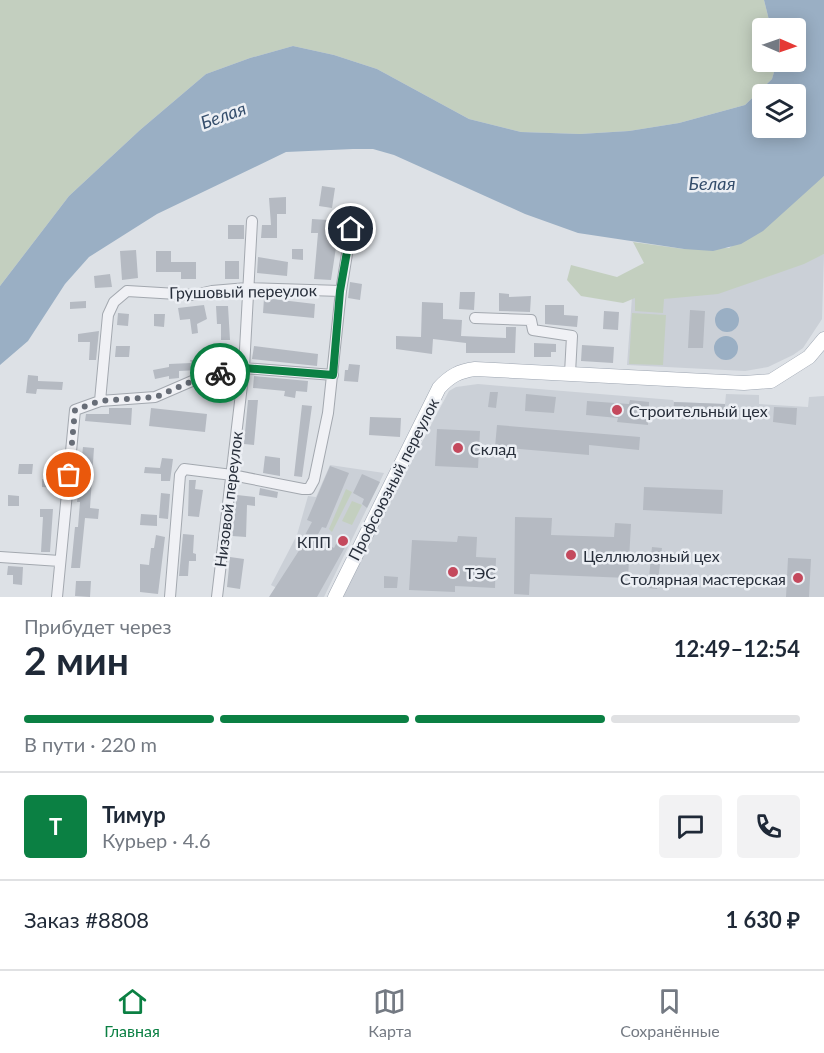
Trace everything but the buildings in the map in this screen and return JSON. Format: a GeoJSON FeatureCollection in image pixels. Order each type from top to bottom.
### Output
{"type":"FeatureCollection","features":[{"type":"Feature","properties":{"kind":"main road","name":"Профсоюзный переулок"},"geometry":{"type":"LineString","coordinates":[[335,597],[439,388],[449,377],[462,370],[570,373],[744,383],[771,381],[809,357],[823,342]]}},
{"type":"Feature","properties":{"kind":"street","name":"Низовой переулок"},"geometry":{"type":"LineString","coordinates":[[217,597],[244,368],[252,221]]}},
{"type":"Feature","properties":{"kind":"street"},"geometry":{"type":"LineString","coordinates":[[170,597],[180,475],[184,469],[309,489],[320,462],[333,375],[340,291],[351,229]]}},
{"type":"Feature","properties":{"kind":"street","name":"Грушовый переулок"},"geometry":{"type":"LineString","coordinates":[[100,401],[108,315],[114,302],[127,291],[194,295],[247,288],[340,291]]}},
{"type":"Feature","properties":{"kind":"street"},"geometry":{"type":"LineString","coordinates":[[474,318],[531,320],[533,330],[572,336],[570,373]]}},
{"type":"Feature","properties":{"kind":"street"},"geometry":{"type":"LineString","coordinates":[[57,597],[75,410],[100,401],[156,397],[206,375],[244,368],[333,375]]}},
{"type":"Feature","properties":{"kind":"street"},"geometry":{"type":"LineString","coordinates":[[0,557],[60,561]]}},
{"type":"Feature","properties":{"kind":"shaded area"},"geometry":{"type":"Polygon","coordinates":[[[824,254],[822,319],[803,348],[793,355],[768,367],[745,371],[627,365],[632,297],[664,299],[766,277],[824,254]]]}},
{"type":"Feature","properties":{"kind":"shaded area"},"geometry":{"type":"Polygon","coordinates":[[[478,384],[673,400],[674,402],[725,404],[726,394],[759,395],[759,404],[808,407],[809,397],[824,396],[824,597],[340,597],[449,391],[456,387],[478,384]]]}},
{"type":"Feature","properties":{"kind":"shaded area"},"geometry":{"type":"Polygon","coordinates":[[[330,465],[384,473],[324,597],[294,597],[271,585],[297,535],[308,496],[316,497],[330,465]]]}},
{"type":"Feature","properties":{"kind":"green space"},"geometry":{"type":"Polygon","coordinates":[[[0,0],[764,0],[768,18],[752,18],[752,72],[774,72],[772,79],[767,84],[752,84],[752,98],[745,105],[679,123],[629,131],[580,134],[521,132],[469,119],[377,69],[334,55],[293,46],[206,74],[140,130],[69,196],[0,286],[0,0]]]}},
{"type":"Feature","properties":{"kind":"green space"},"geometry":{"type":"Polygon","coordinates":[[[824,176],[824,254],[804,264],[718,294],[664,299],[663,313],[635,311],[635,298],[623,303],[581,296],[567,280],[571,265],[617,277],[644,263],[633,242],[684,249],[729,248],[824,176]]]}},
{"type":"Feature","properties":{"kind":"green space"},"geometry":{"type":"Polygon","coordinates":[[[632,313],[666,315],[663,365],[629,364],[632,313]]]}},
{"type":"Feature","properties":{"kind":"green space"},"geometry":{"type":"Polygon","coordinates":[[[346,489],[352,492],[332,532],[329,529],[346,489]]]}},
{"type":"Feature","properties":{"kind":"green space"},"geometry":{"type":"Polygon","coordinates":[[[352,501],[362,505],[352,525],[342,521],[352,501]]]}},
{"type":"Feature","properties":{"kind":"water","name":"Белая"},"geometry":{"type":"Polygon","coordinates":[[[764,0],[824,0],[824,176],[763,231],[741,244],[713,251],[684,249],[578,233],[525,214],[394,155],[373,149],[286,152],[157,214],[89,257],[65,284],[28,341],[0,365],[0,286],[69,196],[140,130],[206,74],[293,46],[334,55],[377,69],[469,119],[521,132],[580,134],[629,131],[679,123],[745,105],[752,98],[752,138],[806,138],[806,84],[767,84],[772,79],[774,72],[806,72],[806,18],[768,18],[764,0]]]}},
{"type":"Feature","properties":{"kind":"water"},"geometry":{"type":"Polygon","coordinates":[[[727,308],[732,309],[738,315],[738,325],[732,331],[727,332],[722,331],[716,325],[715,320],[716,315],[722,309],[727,308]]]}},
{"type":"Feature","properties":{"kind":"water"},"geometry":{"type":"Polygon","coordinates":[[[726,336],[731,337],[737,343],[737,353],[731,359],[726,360],[721,359],[715,353],[714,348],[715,343],[721,337],[726,336]]]}},
{"type":"Feature","properties":{"kind":"way so far"},"geometry":{"type":"LineString","coordinates":[[69,475],[75,410],[100,401],[156,397],[206,375],[220,373]]}},
{"type":"Feature","properties":{"kind":"place","name":"Строительный цех"},"geometry":{"type":"Point","coordinates":[617,410]}},
{"type":"Feature","properties":{"kind":"place","name":"Склад"},"geometry":{"type":"Point","coordinates":[458,448]}},
{"type":"Feature","properties":{"kind":"place","name":"КПП"},"geometry":{"type":"Point","coordinates":[343,541]}},
{"type":"Feature","properties":{"kind":"place","name":"Целлюлозный цех"},"geometry":{"type":"Point","coordinates":[571,555]}},
{"type":"Feature","properties":{"kind":"place","name":"ТЭС"},"geometry":{"type":"Point","coordinates":[453,572]}},
{"type":"Feature","properties":{"kind":"place","name":"Столярная мастерская"},"geometry":{"type":"Point","coordinates":[798,578]}},
{"type":"Feature","properties":{"kind":"route"},"geometry":{"type":"LineString","coordinates":[[220,373],[244,368],[333,375],[340,291],[351,229]]}}]}
